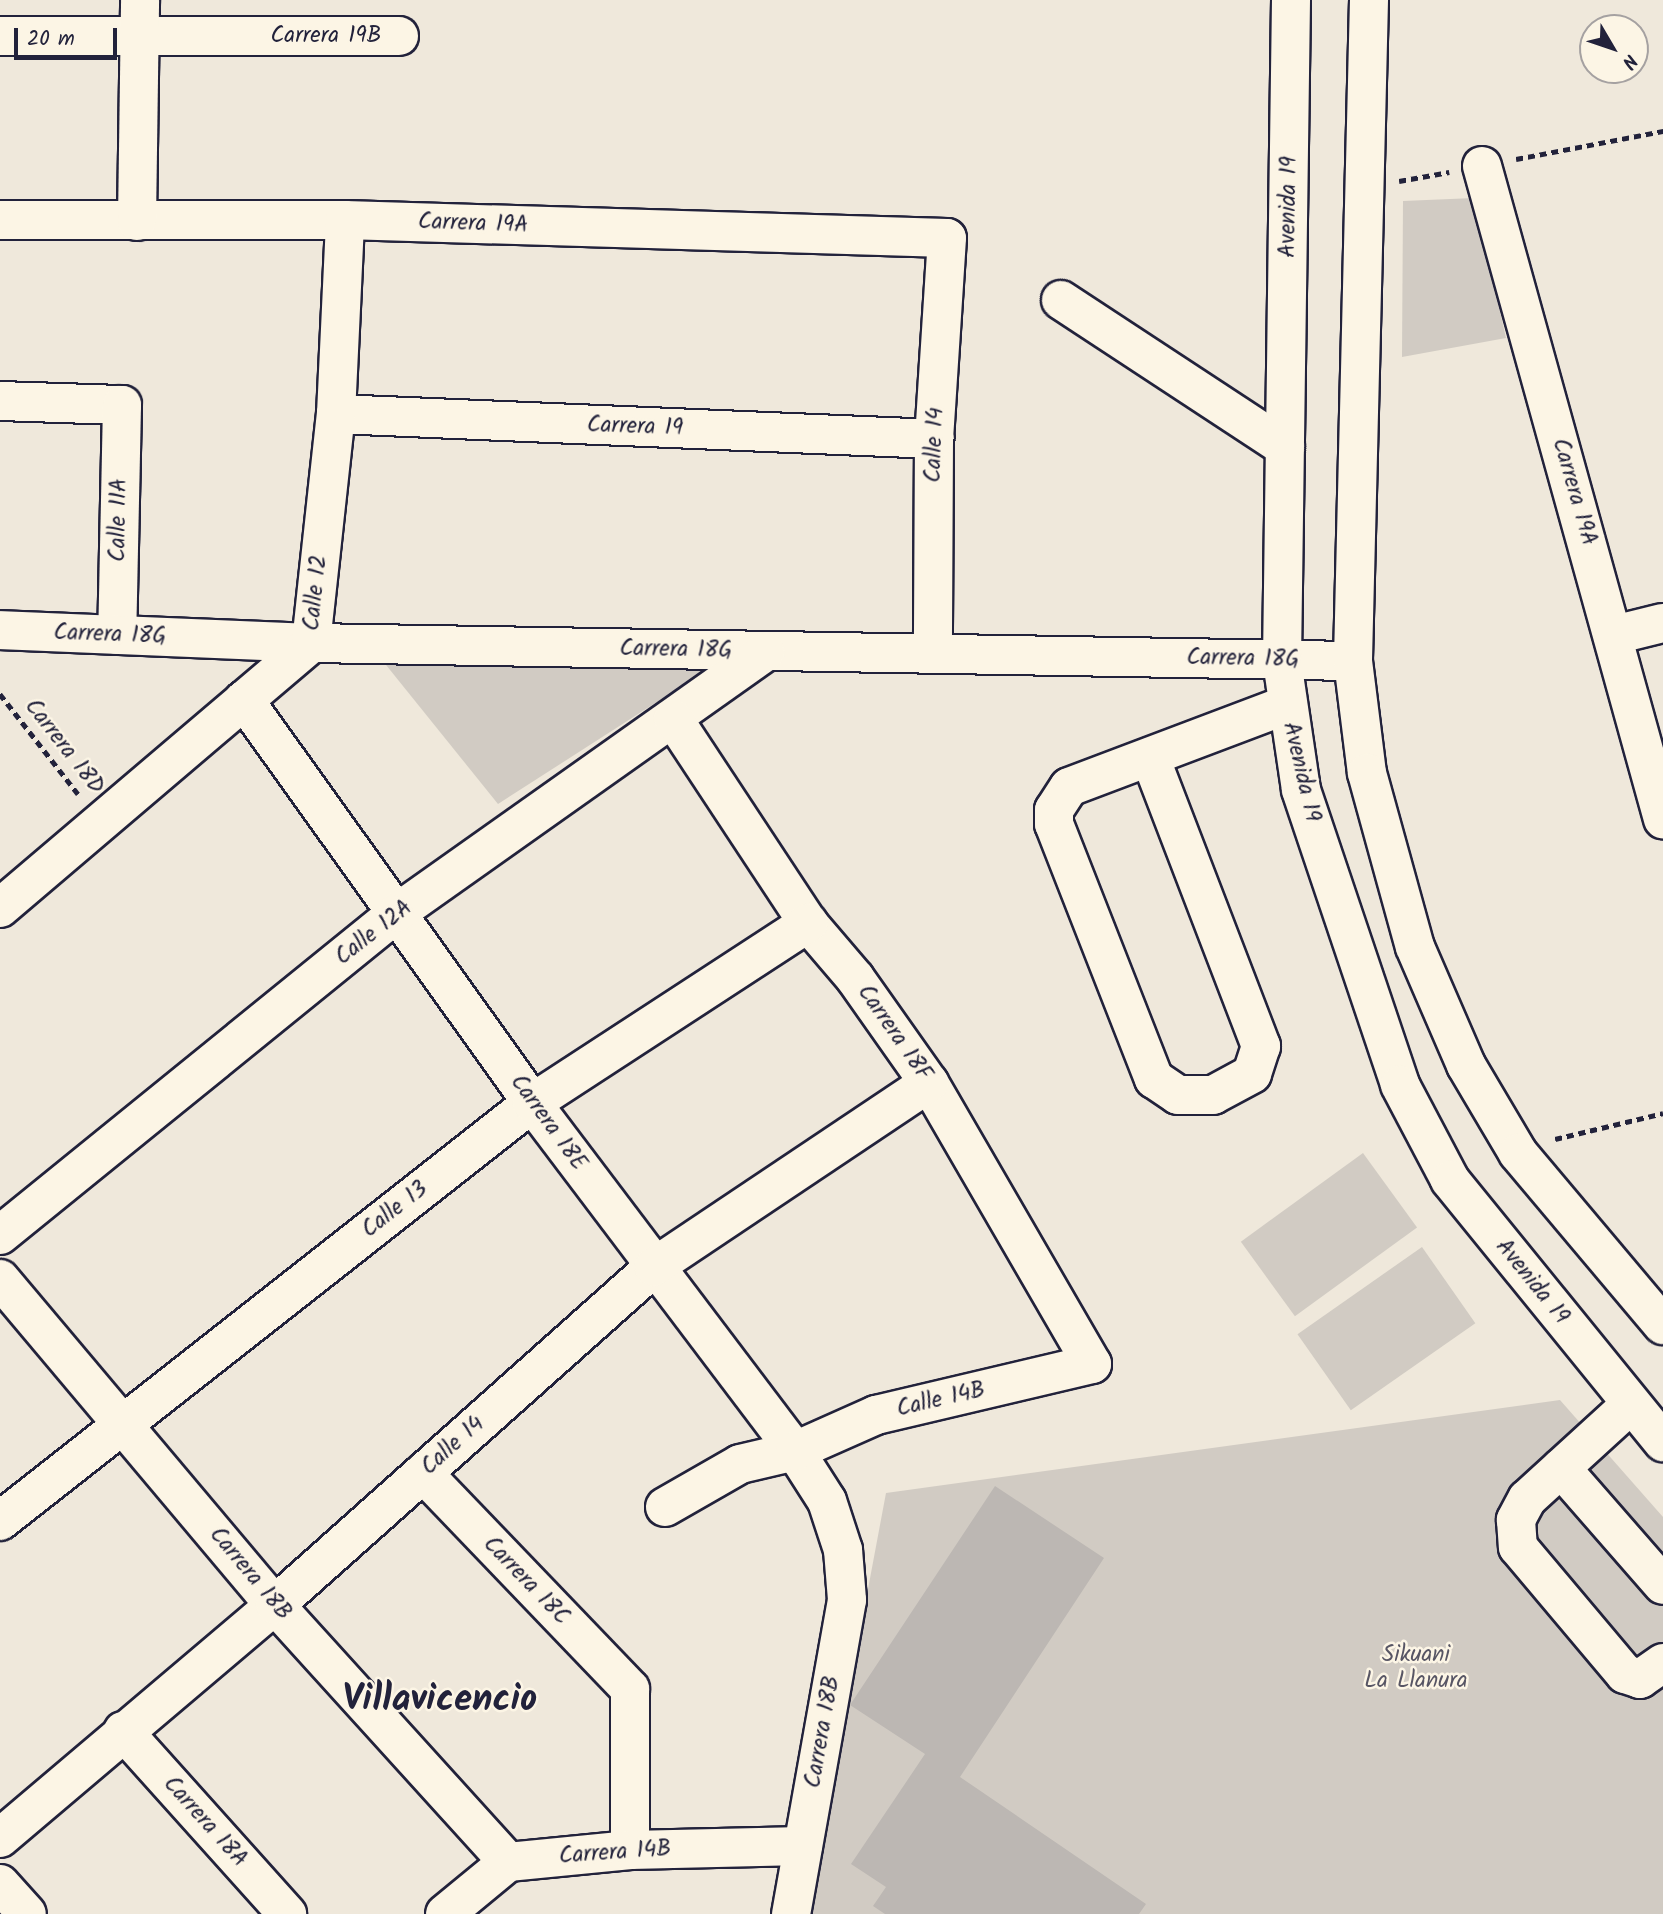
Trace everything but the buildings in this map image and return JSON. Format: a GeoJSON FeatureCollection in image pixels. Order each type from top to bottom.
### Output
{"type":"FeatureCollection","features":[{"type":"Feature","properties":{"kind":"street","name":"Avenida 19"},"geometry":{"type":"LineString","coordinates":[[1291,0],[1282,661],[1286,705],[1301,790],[1400,1085],[1450,1180],[1630,1405],[1663,1442]]}},
{"type":"Feature","properties":{"kind":"street"},"geometry":{"type":"LineString","coordinates":[[1369,0],[1353,661],[1367,773],[1379,825],[1415,947],[1466,1065],[1518,1153],[1663,1325]]}},
{"type":"Feature","properties":{"kind":"street"},"geometry":{"type":"LineString","coordinates":[[137,221],[140,19]]}},
{"type":"Feature","properties":{"kind":"street","name":"Carrera 19B"},"geometry":{"type":"LineString","coordinates":[[0,36],[140,19],[399,36]]}},
{"type":"Feature","properties":{"kind":"street","name":"Carrera 19A"},"geometry":{"type":"LineString","coordinates":[[1482,166],[1663,819]]}},
{"type":"Feature","properties":{"kind":"street","name":"Carrera 19A"},"geometry":{"type":"LineString","coordinates":[[0,220],[345,220],[947,238]]}},
{"type":"Feature","properties":{"kind":"street","name":"Calle 12"},"geometry":{"type":"LineString","coordinates":[[0,908],[310,643],[336,414],[345,220]]}},
{"type":"Feature","properties":{"kind":"street","name":"Calle 14"},"geometry":{"type":"LineString","coordinates":[[933,652],[934,439],[947,238]]}},
{"type":"Feature","properties":{"kind":"street"},"geometry":{"type":"LineString","coordinates":[[1061,300],[1285,447]]}},
{"type":"Feature","properties":{"kind":"street","name":"Calle 11A"},"geometry":{"type":"LineString","coordinates":[[0,401],[122,405],[117,635]]}},
{"type":"Feature","properties":{"kind":"street","name":"Carrera 19"},"geometry":{"type":"LineString","coordinates":[[336,414],[934,439]]}},
{"type":"Feature","properties":{"kind":"street"},"geometry":{"type":"LineString","coordinates":[[1614,635],[1663,623]]}},
{"type":"Feature","properties":{"kind":"street","name":"Carrera 18G"},"geometry":{"type":"LineString","coordinates":[[0,630],[310,643],[1353,661]]}},
{"type":"Feature","properties":{"kind":"street","name":"Calle 12A"},"geometry":{"type":"LineString","coordinates":[[0,1236],[398,912],[765,652]]}},
{"type":"Feature","properties":{"kind":"street","name":"Carrera 18E"},"geometry":{"type":"LineString","coordinates":[[244,700],[532,1103],[795,1451],[827,1501],[843,1550]]}},
{"type":"Feature","properties":{"kind":"street"},"geometry":{"type":"LineString","coordinates":[[1150,757],[1261,1046],[1252,1074],[1213,1095],[1178,1095],[1154,1079],[1054,824],[1054,810],[1069,787],[1286,705]]}},
{"type":"Feature","properties":{"kind":"street","name":"Carrera 18F"},"geometry":{"type":"LineString","coordinates":[[673,718],[808,923],[855,978],[929,1083],[1092,1363]]}},
{"type":"Feature","properties":{"kind":"street","name":"Calle 13"},"geometry":{"type":"LineString","coordinates":[[0,1521],[532,1103],[808,923]]}},
{"type":"Feature","properties":{"kind":"street","name":"Calle 14"},"geometry":{"type":"LineString","coordinates":[[0,1838],[123,1731],[275,1605],[654,1267],[929,1083]]}},
{"type":"Feature","properties":{"kind":"street","name":"Carrera 18B"},"geometry":{"type":"LineString","coordinates":[[0,1279],[275,1605],[508,1862]]}},
{"type":"Feature","properties":{"kind":"street","name":"Calle 14B"},"geometry":{"type":"LineString","coordinates":[[665,1507],[740,1464],[795,1451],[876,1415],[1092,1363]]}},
{"type":"Feature","properties":{"kind":"street"},"geometry":{"type":"LineString","coordinates":[[1630,1405],[1527,1499],[1516,1520],[1518,1547],[1625,1674],[1640,1679],[1663,1663]]}},
{"type":"Feature","properties":{"kind":"street"},"geometry":{"type":"LineString","coordinates":[[1561,1468],[1663,1586]]}},
{"type":"Feature","properties":{"kind":"street","name":"Carrera 18C"},"geometry":{"type":"LineString","coordinates":[[423,1473],[630,1689],[630,1850]]}},
{"type":"Feature","properties":{"kind":"street","name":"Carrera 18B"},"geometry":{"type":"LineString","coordinates":[[791,1914],[843,1625],[843,1550]]}},
{"type":"Feature","properties":{"kind":"street","name":"Carrera 18A"},"geometry":{"type":"LineString","coordinates":[[123,1731],[287,1914]]}},
{"type":"Feature","properties":{"kind":"street","name":"Carrera 14B"},"geometry":{"type":"LineString","coordinates":[[508,1862],[630,1850],[803,1846]]}},
{"type":"Feature","properties":{"kind":"street"},"geometry":{"type":"LineString","coordinates":[[446,1914],[508,1862]]}},
{"type":"Feature","properties":{"kind":"street"},"geometry":{"type":"LineString","coordinates":[[0,1884],[27,1914]]}},
{"type":"Feature","properties":{"kind":"path"},"geometry":{"type":"LineString","coordinates":[[1390,183],[1663,131]]}},
{"type":"Feature","properties":{"kind":"path","name":"Carrera 18D"},"geometry":{"type":"LineString","coordinates":[[0,694],[100,823]]}},
{"type":"Feature","properties":{"kind":"path"},"geometry":{"type":"LineString","coordinates":[[1549,1140],[1663,1113]]}},
{"type":"Feature","properties":{"kind":"green space"},"geometry":{"type":"Polygon","coordinates":[[[1474,198],[1506,338],[1402,357],[1403,201],[1474,198]]]}},
{"type":"Feature","properties":{"kind":"green space"},"geometry":{"type":"Polygon","coordinates":[[[378,655],[719,662],[498,804],[378,655]]]}},
{"type":"Feature","properties":{"kind":"green space"},"geometry":{"type":"Polygon","coordinates":[[[1363,1153],[1417,1227],[1295,1316],[1241,1242],[1363,1153]]]}},
{"type":"Feature","properties":{"kind":"green space"},"geometry":{"type":"Polygon","coordinates":[[[1422,1247],[1475,1323],[1351,1410],[1297,1334],[1422,1247]]]}},
{"type":"Feature","properties":{"kind":"green space","name":"Sikuani La Llanura"},"geometry":{"type":"Polygon","coordinates":[[[1560,1400],[1663,1517],[1663,1914],[807,1914],[886,1493],[1560,1400]]]}},
{"type":"Feature","properties":{"kind":"district","name":"Villavicencio"},"geometry":{"type":"Point","coordinates":[440,1701]}}]}
